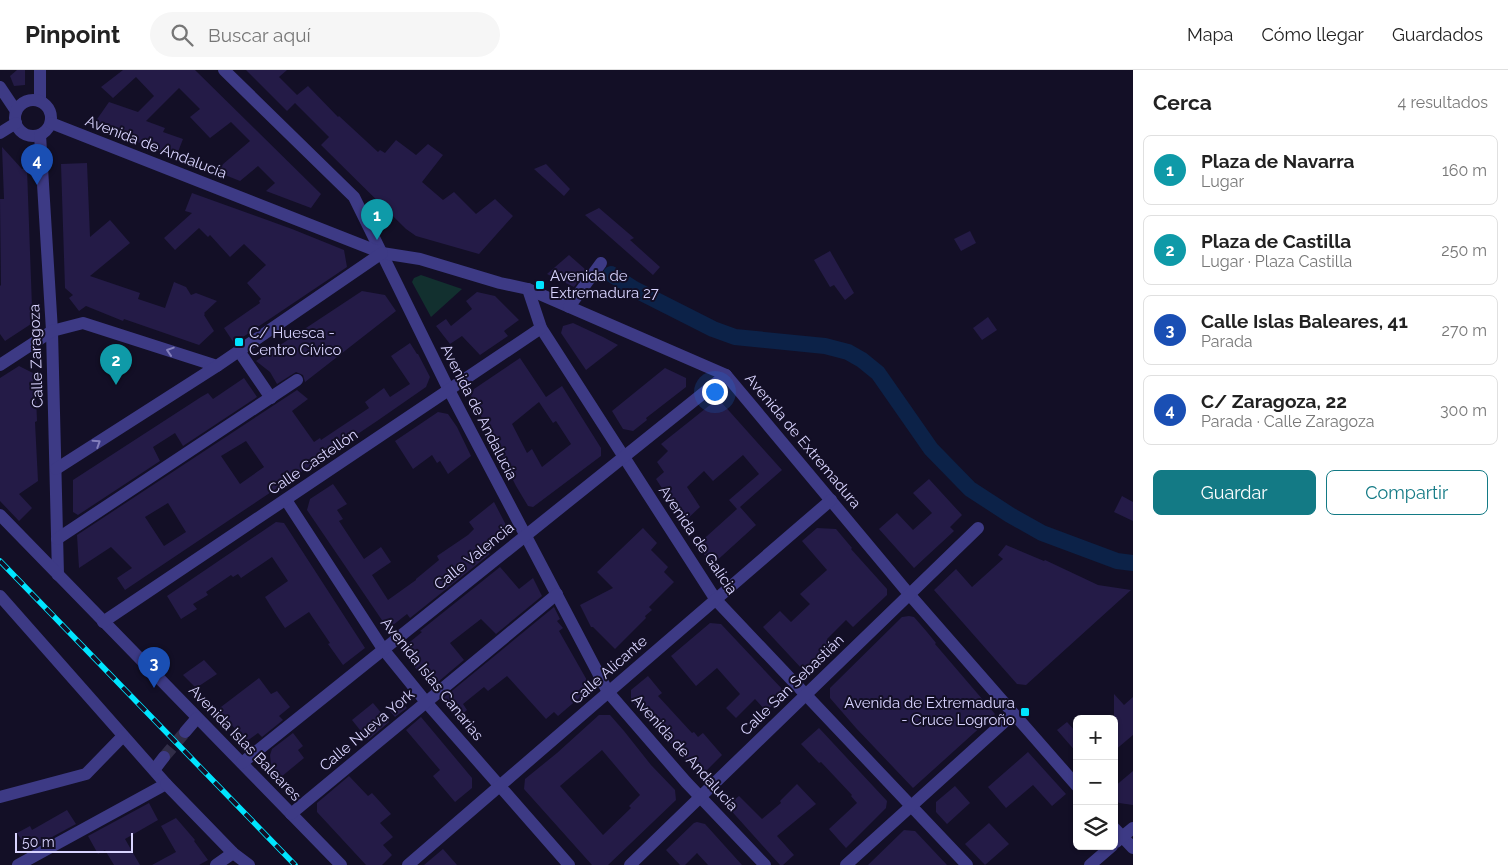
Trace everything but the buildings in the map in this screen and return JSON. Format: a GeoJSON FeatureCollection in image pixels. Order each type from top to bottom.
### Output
{"type":"FeatureCollection","features":[{"type":"Feature","properties":{"kind":"street"},"geometry":{"type":"LineString","coordinates":[[40,70],[40,101]]}},
{"type":"Feature","properties":{"kind":"street"},"geometry":{"type":"LineString","coordinates":[[56,470],[240,351],[382,253],[354,197],[224,70]]}},
{"type":"Feature","properties":{"kind":"street"},"geometry":{"type":"LineString","coordinates":[[0,87],[16,117],[22,132],[31,137],[40,135],[47,130],[52,117],[48,108],[40,101],[27,100],[20,104],[16,117],[0,134]]}},
{"type":"Feature","properties":{"kind":"street","name":"Avenida de Andalucía"},"geometry":{"type":"LineString","coordinates":[[51,123],[382,253],[449,390],[608,692],[686,782],[765,865]]}},
{"type":"Feature","properties":{"kind":"street","name":"Calle Zaragoza"},"geometry":{"type":"LineString","coordinates":[[40,135],[52,331],[58,575]]}},
{"type":"Feature","properties":{"kind":"street","name":"Avenida de Extremadura"},"geometry":{"type":"LineString","coordinates":[[382,253],[420,259],[500,283],[528,289],[726,375],[910,594],[1073,782]]}},
{"type":"Feature","properties":{"kind":"street"},"geometry":{"type":"LineString","coordinates":[[568,307],[601,263]]}},
{"type":"Feature","properties":{"kind":"street","name":"Avenida de Galicia"},"geometry":{"type":"LineString","coordinates":[[528,289],[541,328],[716,600],[967,865]]}},
{"type":"Feature","properties":{"kind":"street"},"geometry":{"type":"LineString","coordinates":[[1,362],[52,331],[83,323],[217,366]]}},
{"type":"Feature","properties":{"kind":"street","name":"Calle Castellón"},"geometry":{"type":"LineString","coordinates":[[103,622],[541,328]]}},
{"type":"Feature","properties":{"kind":"street"},"geometry":{"type":"LineString","coordinates":[[240,351],[270,398]]}},
{"type":"Feature","properties":{"kind":"street","name":"Calle Valencia"},"geometry":{"type":"LineString","coordinates":[[242,764],[726,375]]}},
{"type":"Feature","properties":{"kind":"street"},"geometry":{"type":"LineString","coordinates":[[57,539],[297,380]]}},
{"type":"Feature","properties":{"kind":"street","name":"Avenida Islas Canarias"},"geometry":{"type":"LineString","coordinates":[[286,500],[383,649],[426,702],[569,865]]}},
{"type":"Feature","properties":{"kind":"street","name":"Calle Alicante"},"geometry":{"type":"LineString","coordinates":[[408,865],[832,500]]}},
{"type":"Feature","properties":{"kind":"street","name":"Avenida Islas Baleares"},"geometry":{"type":"LineString","coordinates":[[0,515],[341,865]]}},
{"type":"Feature","properties":{"kind":"street","name":"Calle San Sebastián"},"geometry":{"type":"LineString","coordinates":[[630,865],[978,528]]}},
{"type":"Feature","properties":{"kind":"street","name":"Calle Nueva York"},"geometry":{"type":"LineString","coordinates":[[291,814],[557,594]]}},
{"type":"Feature","properties":{"kind":"street"},"geometry":{"type":"LineString","coordinates":[[0,596],[166,784],[233,853],[249,865]]}},
{"type":"Feature","properties":{"kind":"street"},"geometry":{"type":"LineString","coordinates":[[846,865],[1013,714]]}},
{"type":"Feature","properties":{"kind":"street"},"geometry":{"type":"LineString","coordinates":[[186,732],[197,718]]}},
{"type":"Feature","properties":{"kind":"street"},"geometry":{"type":"LineString","coordinates":[[0,797],[86,774],[123,736]]}},
{"type":"Feature","properties":{"kind":"street"},"geometry":{"type":"LineString","coordinates":[[154,770],[164,757]]}},
{"type":"Feature","properties":{"kind":"street"},"geometry":{"type":"LineString","coordinates":[[18,865],[166,784]]}},
{"type":"Feature","properties":{"kind":"street"},"geometry":{"type":"LineString","coordinates":[[1118,838],[1133,828]]}},
{"type":"Feature","properties":{"kind":"street"},"geometry":{"type":"LineString","coordinates":[[1118,840],[1133,848]]}},
{"type":"Feature","properties":{"kind":"street"},"geometry":{"type":"LineString","coordinates":[[1090,865],[1105,850]]}},
{"type":"Feature","properties":{"kind":"street"},"geometry":{"type":"LineString","coordinates":[[216,865],[233,853]]}},
{"type":"Feature","properties":{"kind":"green space"},"geometry":{"type":"Polygon","coordinates":[[[421,275],[462,289],[431,317],[412,282],[414,278],[421,275]]]}},
{"type":"Feature","properties":{"kind":"waterway"},"geometry":{"type":"LineString","coordinates":[[611,274],[634,289],[713,329],[735,337],[825,346],[848,352],[878,373],[931,449],[970,489],[1042,533],[1117,561],[1133,563]]}},
{"type":"Feature","properties":{"kind":"tunnel"},"geometry":{"type":"LineString","coordinates":[[164,757],[185,732]]}},
{"type":"Feature","properties":{"kind":"railway"},"geometry":{"type":"LineString","coordinates":[[0,561],[295,865]]}},
{"type":"Feature","properties":{"kind":"place","name":"C/ Zaragoza, 22"},"geometry":{"type":"Point","coordinates":[37,185]}},
{"type":"Feature","properties":{"kind":"place","name":"Plaza de Navarra"},"geometry":{"type":"Point","coordinates":[377,240]}},
{"type":"Feature","properties":{"kind":"place","name":"Avenida de Extremadura 27"},"geometry":{"type":"Point","coordinates":[540,285]}},
{"type":"Feature","properties":{"kind":"place","name":"C/ Huesca - Centro Cívico"},"geometry":{"type":"Point","coordinates":[239,342]}},
{"type":"Feature","properties":{"kind":"place","name":"Plaza de Castilla"},"geometry":{"type":"Point","coordinates":[116,385]}},
{"type":"Feature","properties":{"kind":"place","name":"Calle Islas Baleares, 41"},"geometry":{"type":"Point","coordinates":[154,688]}},
{"type":"Feature","properties":{"kind":"place","name":"Avenida de Extremadura - Cruce Logroño"},"geometry":{"type":"Point","coordinates":[1025,712]}}]}
